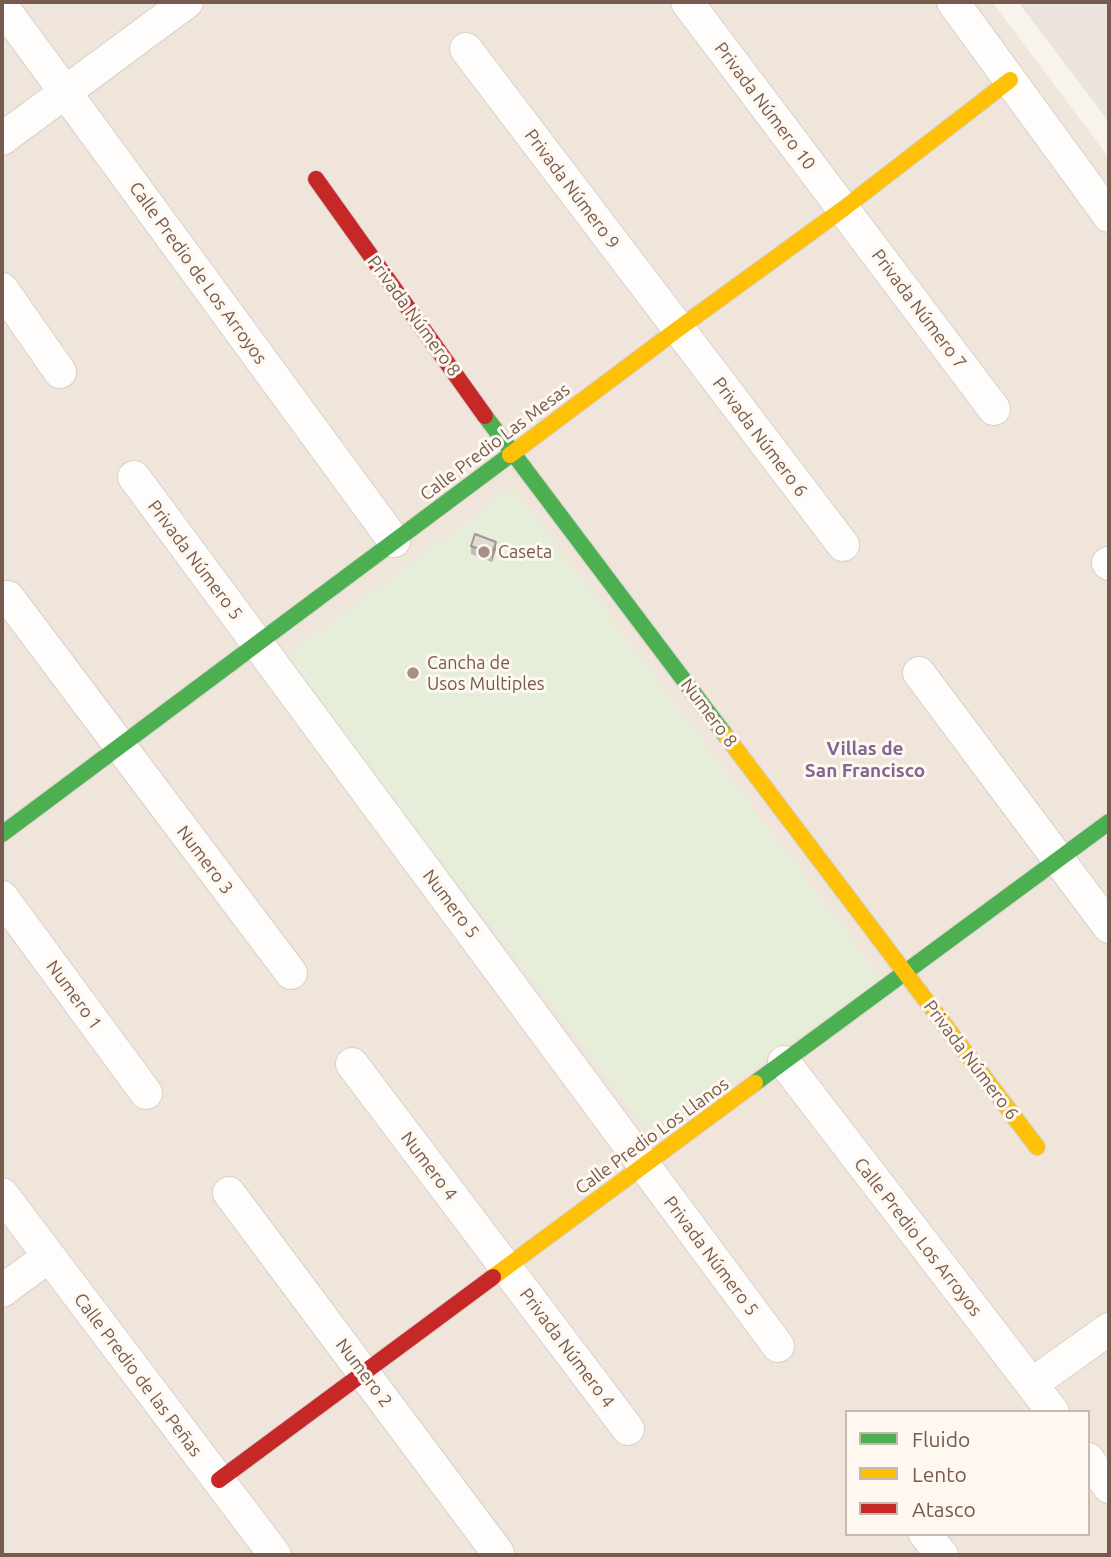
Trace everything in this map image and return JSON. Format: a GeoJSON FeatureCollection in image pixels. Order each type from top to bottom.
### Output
{"type":"FeatureCollection","features":[{"type":"Feature","properties":{"kind":"street"},"geometry":{"type":"LineString","coordinates":[[2,139],[187,2]]}},
{"type":"Feature","properties":{"kind":"street","name":"Privada Número 10"},"geometry":{"type":"LineString","coordinates":[[687,2],[844,209]]}},
{"type":"Feature","properties":{"kind":"street"},"geometry":{"type":"LineString","coordinates":[[953,2],[1109,216]]}},
{"type":"Feature","properties":{"kind":"street","name":"Calle Predio de Los Arroyos"},"geometry":{"type":"LineString","coordinates":[[2,6],[394,541]]}},
{"type":"Feature","properties":{"kind":"street","name":"Privada Número 9"},"geometry":{"type":"LineString","coordinates":[[466,49],[678,329]]}},
{"type":"Feature","properties":{"kind":"street","name":"Calle Predio Las Mesas"},"geometry":{"type":"LineString","coordinates":[[2,835],[678,329],[844,209],[1010,80]]}},
{"type":"Feature","properties":{"kind":"street","name":"Privada Número 8"},"geometry":{"type":"LineString","coordinates":[[316,179],[512,453]]}},
{"type":"Feature","properties":{"kind":"street","name":"Privada Número 7"},"geometry":{"type":"LineString","coordinates":[[844,209],[994,409]]}},
{"type":"Feature","properties":{"kind":"street"},"geometry":{"type":"LineString","coordinates":[[2,289],[60,372]]}},
{"type":"Feature","properties":{"kind":"street","name":"Privada Número 6"},"geometry":{"type":"LineString","coordinates":[[678,329],[843,545]]}},
{"type":"Feature","properties":{"kind":"street","name":"Numero 8"},"geometry":{"type":"LineString","coordinates":[[512,453],[905,973]]}},
{"type":"Feature","properties":{"kind":"street","name":"Privada Número 5"},"geometry":{"type":"LineString","coordinates":[[134,477],[257,643]]}},
{"type":"Feature","properties":{"kind":"street","name":"Numero 3"},"geometry":{"type":"LineString","coordinates":[[8,597],[291,973]]}},
{"type":"Feature","properties":{"kind":"street","name":"Numero 5"},"geometry":{"type":"LineString","coordinates":[[257,643],[645,1166]]}},
{"type":"Feature","properties":{"kind":"street"},"geometry":{"type":"LineString","coordinates":[[919,673],[1109,927]]}},
{"type":"Feature","properties":{"kind":"street","name":"Calle Predio Los Llanos"},"geometry":{"type":"LineString","coordinates":[[219,1480],[1109,822]]}},
{"type":"Feature","properties":{"kind":"street","name":"Numero 1"},"geometry":{"type":"LineString","coordinates":[[2,897],[146,1093]]}},
{"type":"Feature","properties":{"kind":"street","name":"Privada Número 6"},"geometry":{"type":"LineString","coordinates":[[905,973],[1037,1147]]}},
{"type":"Feature","properties":{"kind":"street","name":"Calle Predio Los Arroyos"},"geometry":{"type":"LineString","coordinates":[[784,1062],[1052,1410]]}},
{"type":"Feature","properties":{"kind":"street","name":"Numero 4"},"geometry":{"type":"LineString","coordinates":[[352,1064],[506,1268]]}},
{"type":"Feature","properties":{"kind":"street","name":"Privada Número 5"},"geometry":{"type":"LineString","coordinates":[[645,1166],[778,1346]]}},
{"type":"Feature","properties":{"kind":"street","name":"Numero 2"},"geometry":{"type":"LineString","coordinates":[[229,1193],[498,1553]]}},
{"type":"Feature","properties":{"kind":"street","name":"Calle Predio de las Peñas"},"geometry":{"type":"LineString","coordinates":[[2,1194],[275,1555]]}},
{"type":"Feature","properties":{"kind":"street"},"geometry":{"type":"LineString","coordinates":[[2,1291],[48,1257]]}},
{"type":"Feature","properties":{"kind":"street","name":"Privada Número 4"},"geometry":{"type":"LineString","coordinates":[[506,1268],[628,1429]]}},
{"type":"Feature","properties":{"kind":"street"},"geometry":{"type":"LineString","coordinates":[[1032,1384],[1109,1329]]}},
{"type":"Feature","properties":{"kind":"street"},"geometry":{"type":"LineString","coordinates":[[1090,1462],[1109,1487]]}},
{"type":"Feature","properties":{"kind":"street"},"geometry":{"type":"LineString","coordinates":[[927,1536],[942,1555]]}},
{"type":"Feature","properties":{"kind":"shaded area"},"geometry":{"type":"Polygon","coordinates":[[[2,2],[992,2],[1109,158],[1109,1555],[2,1555],[2,2]]]}},
{"type":"Feature","properties":{"kind":"shaded area"},"geometry":{"type":"Polygon","coordinates":[[[1018,2],[1109,2],[1109,122],[1018,2]]]}},
{"type":"Feature","properties":{"kind":"green space"},"geometry":{"type":"Polygon","coordinates":[[[513,487],[882,980],[654,1139],[284,658],[513,487]]]}},
{"type":"Feature","properties":{"kind":"building"},"geometry":{"type":"Polygon","coordinates":[[[475,534],[496,542],[492,554],[471,546],[475,534]]]}},
{"type":"Feature","properties":{"kind":"traffic: fast"},"geometry":{"type":"LineString","coordinates":[[485,416],[726,736]]}},
{"type":"Feature","properties":{"kind":"traffic: fast"},"geometry":{"type":"LineString","coordinates":[[2,834],[510,455]]}},
{"type":"Feature","properties":{"kind":"traffic: fast"},"geometry":{"type":"LineString","coordinates":[[755,1083],[1109,822]]}},
{"type":"Feature","properties":{"kind":"traffic: slow"},"geometry":{"type":"LineString","coordinates":[[510,455],[843,209],[1010,80]]}},
{"type":"Feature","properties":{"kind":"traffic: slow"},"geometry":{"type":"LineString","coordinates":[[726,736],[1037,1147]]}},
{"type":"Feature","properties":{"kind":"traffic: slow"},"geometry":{"type":"LineString","coordinates":[[493,1277],[755,1083]]}},
{"type":"Feature","properties":{"kind":"traffic: jam"},"geometry":{"type":"LineString","coordinates":[[316,179],[485,416]]}},
{"type":"Feature","properties":{"kind":"traffic: jam"},"geometry":{"type":"LineString","coordinates":[[219,1480],[493,1277]]}},
{"type":"Feature","properties":{"kind":"place","name":"Caseta"},"geometry":{"type":"Point","coordinates":[484,552]}},
{"type":"Feature","properties":{"kind":"place","name":"Cancha de Usos Multiples"},"geometry":{"type":"Point","coordinates":[413,673]}},
{"type":"Feature","properties":{"kind":"district","name":"Villas de San Francisco"},"geometry":{"type":"Point","coordinates":[865,760]}}]}
